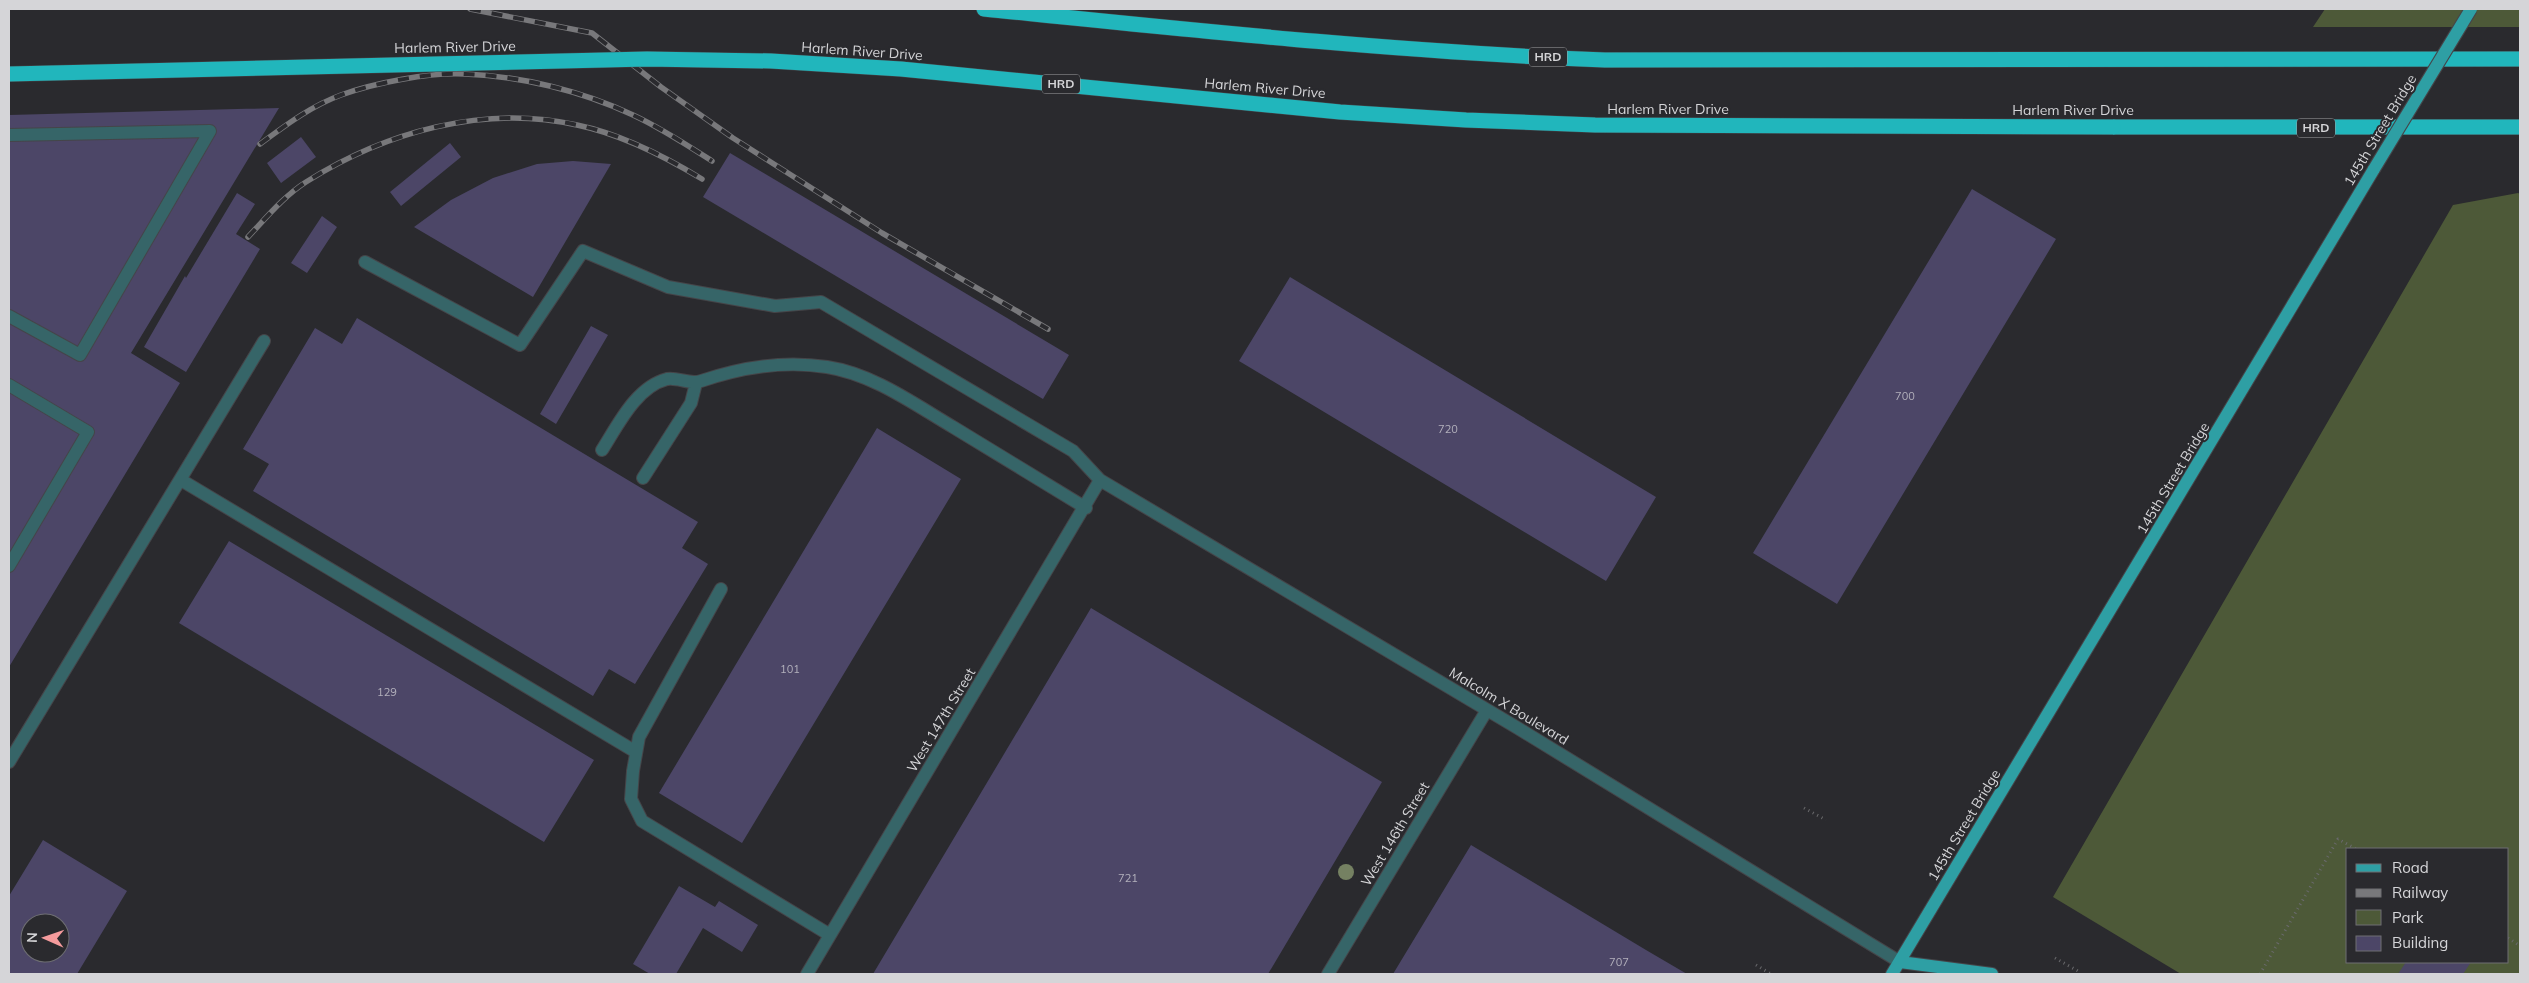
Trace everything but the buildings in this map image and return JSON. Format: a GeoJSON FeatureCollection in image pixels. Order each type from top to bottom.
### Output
{"type":"FeatureCollection","features":[{"type":"Feature","properties":{"kind":"highway","name":"HRD"},"geometry":{"type":"LineString","coordinates":[[984,9],[1344,44],[1472,54],[1662,60],[2114,61],[2520,59]]}},
{"type":"Feature","properties":{"kind":"highway","name":"Harlem River Drive"},"geometry":{"type":"LineString","coordinates":[[9,74],[638,59],[771,61],[901,69],[1321,110],[1466,120],[1596,125],[2520,127]]}},
{"type":"Feature","properties":{"kind":"main road","name":"145th Street Bridge"},"geometry":{"type":"LineString","coordinates":[[1892,974],[2471,9]]}},
{"type":"Feature","properties":{"kind":"main road","name":"Malcolm X Boulevard"},"geometry":{"type":"LineString","coordinates":[[1900,962],[1910,974]]}},
{"type":"Feature","properties":{"kind":"main road","name":"Malcolm X Boulevard"},"geometry":{"type":"LineString","coordinates":[[1900,962],[1992,974]]}},
{"type":"Feature","properties":{"kind":"street"},"geometry":{"type":"LineString","coordinates":[[9,134],[210,131],[80,355],[9,316]]}},
{"type":"Feature","properties":{"kind":"street","name":"Malcolm X Boulevard"},"geometry":{"type":"LineString","coordinates":[[365,262],[520,345],[583,251],[668,287],[775,306],[821,302],[1073,451],[1100,480],[1487,710],[1900,962]]}},
{"type":"Feature","properties":{"kind":"street"},"geometry":{"type":"LineString","coordinates":[[9,762],[264,341]]}},
{"type":"Feature","properties":{"kind":"street"},"geometry":{"type":"LineString","coordinates":[[602,450],[626,414],[649,387],[669,379],[696,383],[751,367],[777,364],[829,367],[858,374],[902,397],[1086,508]]}},
{"type":"Feature","properties":{"kind":"street"},"geometry":{"type":"LineString","coordinates":[[643,478],[691,403],[696,383]]}},
{"type":"Feature","properties":{"kind":"street"},"geometry":{"type":"LineString","coordinates":[[9,385],[88,432],[9,566]]}},
{"type":"Feature","properties":{"kind":"street"},"geometry":{"type":"LineString","coordinates":[[181,480],[636,752]]}},
{"type":"Feature","properties":{"kind":"street","name":"West 147th Street"},"geometry":{"type":"LineString","coordinates":[[807,974],[1086,508],[1100,480]]}},
{"type":"Feature","properties":{"kind":"street"},"geometry":{"type":"LineString","coordinates":[[721,589],[639,737],[631,798],[642,821],[830,935]]}},
{"type":"Feature","properties":{"kind":"street","name":"West 146th Street"},"geometry":{"type":"LineString","coordinates":[[1328,974],[1487,710]]}},
{"type":"Feature","properties":{"kind":"path"},"geometry":{"type":"LineString","coordinates":[[1804,808],[1826,820]]}},
{"type":"Feature","properties":{"kind":"path"},"geometry":{"type":"LineString","coordinates":[[2260,974],[2338,839],[2354,848]]}},
{"type":"Feature","properties":{"kind":"path"},"geometry":{"type":"LineString","coordinates":[[2509,939],[2520,946]]}},
{"type":"Feature","properties":{"kind":"path"},"geometry":{"type":"LineString","coordinates":[[2055,958],[2078,971]]}},
{"type":"Feature","properties":{"kind":"path"},"geometry":{"type":"LineString","coordinates":[[1756,965],[1772,974]]}},
{"type":"Feature","properties":{"kind":"green space"},"geometry":{"type":"Polygon","coordinates":[[[2325,9],[2520,9],[2520,27],[2313,27],[2325,9]]]}},
{"type":"Feature","properties":{"kind":"green space"},"geometry":{"type":"Polygon","coordinates":[[[2520,194],[2520,974],[2181,974],[2053,897],[2453,205],[2520,194]]]}},
{"type":"Feature","properties":{"kind":"railway"},"geometry":{"type":"LineString","coordinates":[[470,9],[592,33],[661,87],[733,138],[882,233],[1048,329]]}},
{"type":"Feature","properties":{"kind":"railway"},"geometry":{"type":"LineString","coordinates":[[260,144],[309,110],[341,95],[369,86],[402,79],[465,74],[508,78],[551,86],[613,106],[674,137],[712,161]]}},
{"type":"Feature","properties":{"kind":"railway"},"geometry":{"type":"LineString","coordinates":[[248,237],[290,194],[306,182],[337,164],[402,136],[436,127],[471,121],[507,118],[542,119],[593,129],[642,147],[702,179]]}}]}
